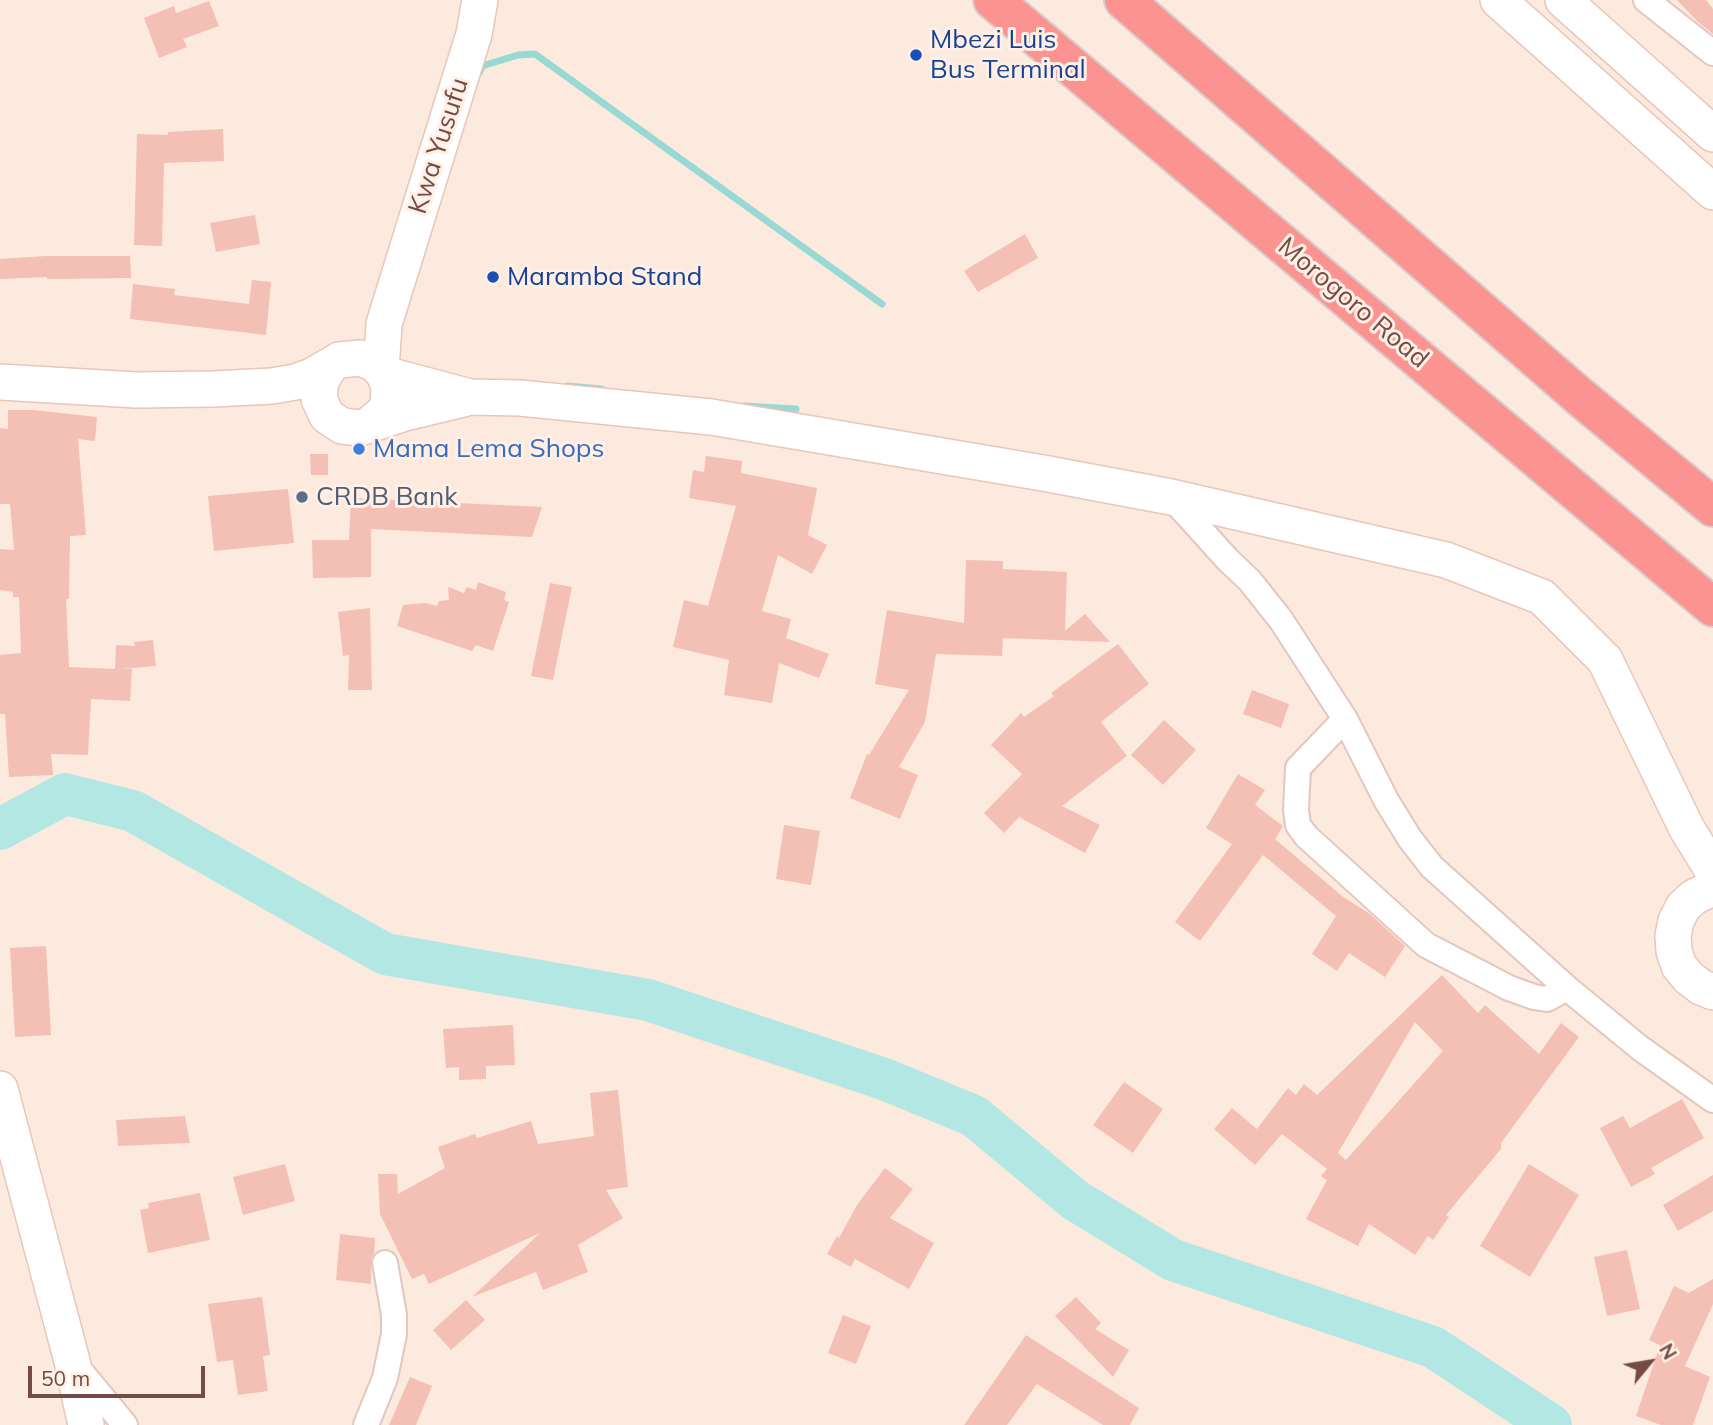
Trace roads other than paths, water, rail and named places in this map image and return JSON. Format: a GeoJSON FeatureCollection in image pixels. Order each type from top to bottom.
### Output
{"type":"FeatureCollection","features":[{"type":"Feature","properties":{"kind":"highway","name":"Morogoro Road"},"geometry":{"type":"LineString","coordinates":[[993,0],[1713,607]]}},
{"type":"Feature","properties":{"kind":"highway"},"geometry":{"type":"LineString","coordinates":[[1124,0],[1579,396],[1713,507]]}},
{"type":"Feature","properties":{"kind":"street","name":"Kwa Yusufu"},"geometry":{"type":"LineString","coordinates":[[383,372],[384,324],[474,34],[480,0]]}},
{"type":"Feature","properties":{"kind":"street"},"geometry":{"type":"LineString","coordinates":[[1498,0],[1713,192]]}},
{"type":"Feature","properties":{"kind":"street"},"geometry":{"type":"LineString","coordinates":[[1563,0],[1713,134]]}},
{"type":"Feature","properties":{"kind":"street"},"geometry":{"type":"LineString","coordinates":[[1646,0],[1713,53]]}},
{"type":"Feature","properties":{"kind":"street","name":"Kwa Yusufu"},"geometry":{"type":"LineString","coordinates":[[0,382],[136,390],[272,386],[295,382],[352,352],[370,334],[393,290]]}},
{"type":"Feature","properties":{"kind":"street"},"geometry":{"type":"LineString","coordinates":[[470,397],[351,428],[334,422],[322,408],[319,389],[321,380],[335,363],[361,358],[383,372],[470,397],[520,398],[711,417],[1171,497],[1446,560],[1542,597],[1605,660],[1687,829],[1713,871]]}},
{"type":"Feature","properties":{"kind":"street"},"geometry":{"type":"LineString","coordinates":[[369,425],[388,405],[389,387],[383,372]]}},
{"type":"Feature","properties":{"kind":"street","name":"Kwa Yusufu"},"geometry":{"type":"LineString","coordinates":[[214,388],[280,404],[334,422]]}},
{"type":"Feature","properties":{"kind":"street"},"geometry":{"type":"LineString","coordinates":[[1171,497],[1262,594],[1282,620],[1345,719],[1386,800],[1410,839],[1432,866],[1567,989],[1640,1048],[1713,1100]]}},
{"type":"Feature","properties":{"kind":"street"},"geometry":{"type":"LineString","coordinates":[[1345,719],[1298,768],[1296,810],[1298,825],[1306,836],[1426,945],[1509,988],[1534,997],[1547,999],[1567,989]]}},
{"type":"Feature","properties":{"kind":"street"},"geometry":{"type":"LineString","coordinates":[[1713,888],[1695,897],[1684,907],[1676,921],[1673,936],[1679,966],[1701,988],[1713,992]]}},
{"type":"Feature","properties":{"kind":"street"},"geometry":{"type":"LineString","coordinates":[[0,1089],[8,1152],[72,1361],[86,1425]]}},
{"type":"Feature","properties":{"kind":"street"},"geometry":{"type":"LineString","coordinates":[[366,1425],[385,1378],[394,1334],[394,1315],[385,1263]]}},
{"type":"Feature","properties":{"kind":"street"},"geometry":{"type":"LineString","coordinates":[[72,1361],[125,1425]]}},
{"type":"Feature","properties":{"kind":"waterway"},"geometry":{"type":"LineString","coordinates":[[479,73],[482,66],[518,55],[535,54],[882,304]]}},
{"type":"Feature","properties":{"kind":"waterway"},"geometry":{"type":"LineString","coordinates":[[567,386],[601,389]]}},
{"type":"Feature","properties":{"kind":"waterway"},"geometry":{"type":"LineString","coordinates":[[744,406],[796,409]]}},
{"type":"Feature","properties":{"kind":"waterway"},"geometry":{"type":"LineString","coordinates":[[0,829],[65,794],[133,811],[385,954],[648,1000],[884,1079],[974,1116],[1075,1200],[1173,1260],[1433,1347],[1551,1425]]}},
{"type":"Feature","properties":{"kind":"place","name":"Mbezi Luis Bus Terminal"},"geometry":{"type":"Point","coordinates":[916,55]}},
{"type":"Feature","properties":{"kind":"place","name":"Maramba Stand"},"geometry":{"type":"Point","coordinates":[493,277]}},
{"type":"Feature","properties":{"kind":"place","name":"Mama Lema Shops"},"geometry":{"type":"Point","coordinates":[359,449]}},
{"type":"Feature","properties":{"kind":"place","name":"CRDB Bank"},"geometry":{"type":"Point","coordinates":[302,497]}}]}
